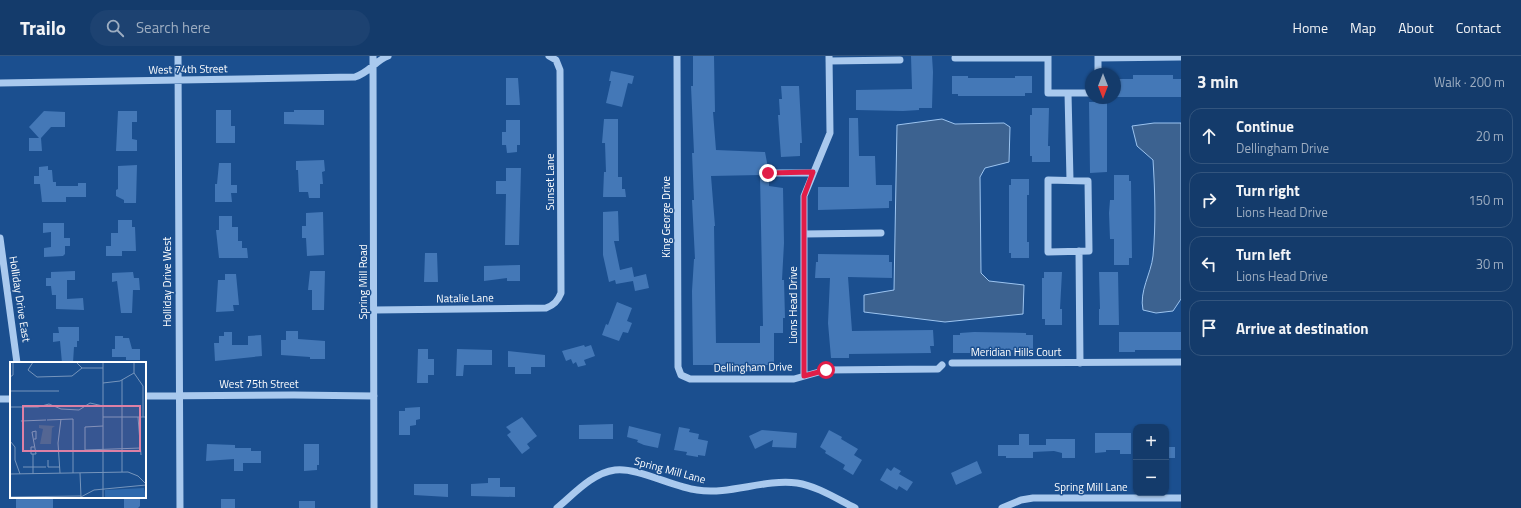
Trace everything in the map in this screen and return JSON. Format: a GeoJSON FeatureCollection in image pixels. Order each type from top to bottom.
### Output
{"type":"FeatureCollection","features":[{"type":"Feature","properties":{"kind":"street","name":"Holliday Drive West"},"geometry":{"type":"LineString","coordinates":[[178,56],[180,508]]}},
{"type":"Feature","properties":{"kind":"street","name":"Spring Mill Road"},"geometry":{"type":"LineString","coordinates":[[373,56],[374,508]]}},
{"type":"Feature","properties":{"kind":"street","name":"West 74th Street"},"geometry":{"type":"LineString","coordinates":[[0,83],[355,77],[365,74],[381,58],[388,56]]}},
{"type":"Feature","properties":{"kind":"street","name":"Sunset Lane"},"geometry":{"type":"LineString","coordinates":[[549,56],[556,60],[560,70],[561,293],[555,303]]}},
{"type":"Feature","properties":{"kind":"street","name":"King George Drive"},"geometry":{"type":"LineString","coordinates":[[676,56],[678,367],[682,376]]}},
{"type":"Feature","properties":{"kind":"street"},"geometry":{"type":"LineString","coordinates":[[955,58],[1048,57],[1048,94],[1085,93]]}},
{"type":"Feature","properties":{"kind":"street"},"geometry":{"type":"LineString","coordinates":[[1098,68],[1098,57],[1181,58]]}},
{"type":"Feature","properties":{"kind":"street","name":"Lions Head Drive"},"geometry":{"type":"LineString","coordinates":[[804,376],[804,196],[830,133],[829,58],[900,60]]}},
{"type":"Feature","properties":{"kind":"street"},"geometry":{"type":"LineString","coordinates":[[1068,93],[1070,180]]}},
{"type":"Feature","properties":{"kind":"street"},"geometry":{"type":"LineString","coordinates":[[768,173],[813,172]]}},
{"type":"Feature","properties":{"kind":"street"},"geometry":{"type":"LineString","coordinates":[[1048,180],[1070,180],[1088,181],[1089,251],[1048,252],[1048,180]]}},
{"type":"Feature","properties":{"kind":"street"},"geometry":{"type":"LineString","coordinates":[[804,234],[881,233]]}},
{"type":"Feature","properties":{"kind":"street","name":"Holliday Drive East"},"geometry":{"type":"LineString","coordinates":[[0,238],[17,362]]}},
{"type":"Feature","properties":{"kind":"street"},"geometry":{"type":"LineString","coordinates":[[1079,251],[1080,363]]}},
{"type":"Feature","properties":{"kind":"street","name":"Natalie Lane"},"geometry":{"type":"LineString","coordinates":[[374,310],[546,308],[555,303]]}},
{"type":"Feature","properties":{"kind":"street","name":"Meridian Hills Court"},"geometry":{"type":"LineString","coordinates":[[952,363],[1181,362]]}},
{"type":"Feature","properties":{"kind":"street","name":"Dellingham Drive"},"geometry":{"type":"LineString","coordinates":[[682,376],[690,379],[794,379],[826,370],[938,369],[942,365]]}},
{"type":"Feature","properties":{"kind":"street","name":"West 75th Street"},"geometry":{"type":"LineString","coordinates":[[146,396],[374,396]]}},
{"type":"Feature","properties":{"kind":"street","name":"Spring Mill Lane"},"geometry":{"type":"LineString","coordinates":[[558,508],[595,477],[615,470],[628,470],[688,489],[708,492],[782,483],[795,483],[815,489],[855,508]]}},
{"type":"Feature","properties":{"kind":"street","name":"Spring Mill Lane"},"geometry":{"type":"LineString","coordinates":[[1002,508],[1021,500],[1033,498],[1181,498]]}},
{"type":"Feature","properties":{"kind":"water"},"geometry":{"type":"Polygon","coordinates":[[[942,119],[955,124],[1004,123],[1010,127],[1009,162],[985,168],[980,177],[981,273],[989,281],[1024,285],[1023,314],[945,322],[864,312],[864,295],[894,290],[897,125],[942,119]]]}},
{"type":"Feature","properties":{"kind":"water"},"geometry":{"type":"Polygon","coordinates":[[[1154,123],[1181,123],[1181,299],[1173,311],[1156,313],[1143,310],[1142,303],[1144,289],[1152,263],[1154,244],[1155,208],[1153,160],[1137,146],[1132,126],[1154,123]]]}},
{"type":"Feature","properties":{"kind":"building"},"geometry":{"type":"Polygon","coordinates":[[[693,56],[714,56],[715,112],[713,112],[716,150],[765,152],[768,168],[764,170],[764,175],[769,178],[769,186],[783,188],[784,243],[782,280],[784,280],[785,318],[783,318],[783,333],[774,333],[774,365],[693,365],[692,291],[695,259],[692,200],[694,200],[692,153],[694,153],[691,86],[693,86],[693,56]],[[760,175],[711,176],[715,226],[716,343],[760,343],[760,326],[763,326],[760,175]]]}},
{"type":"Feature","properties":{"kind":"building"},"geometry":{"type":"Polygon","coordinates":[[[911,56],[932,56],[932,108],[919,108],[919,110],[903,111],[856,110],[856,90],[912,89],[911,56]]]}},
{"type":"Feature","properties":{"kind":"building"},"geometry":{"type":"Polygon","coordinates":[[[611,71],[634,76],[632,84],[628,83],[622,107],[606,103],[611,81],[609,81],[611,71]]]}},
{"type":"Feature","properties":{"kind":"building"},"geometry":{"type":"Polygon","coordinates":[[[1133,75],[1173,75],[1173,79],[1181,79],[1181,97],[1121,97],[1121,79],[1133,79],[1133,75]]]}},
{"type":"Feature","properties":{"kind":"building"},"geometry":{"type":"Polygon","coordinates":[[[952,76],[968,76],[968,78],[1015,78],[1015,76],[1032,76],[1032,93],[1025,93],[1025,96],[958,96],[958,94],[952,94],[952,76]]]}},
{"type":"Feature","properties":{"kind":"building"},"geometry":{"type":"Polygon","coordinates":[[[506,78],[518,78],[520,105],[506,105],[506,78]]]}},
{"type":"Feature","properties":{"kind":"building"},"geometry":{"type":"Polygon","coordinates":[[[781,86],[799,86],[802,143],[800,143],[800,156],[781,157],[778,115],[780,115],[779,99],[782,99],[781,86]]]}},
{"type":"Feature","properties":{"kind":"building"},"geometry":{"type":"Polygon","coordinates":[[[1089,104],[1107,104],[1107,172],[1090,173],[1089,104]]]}},
{"type":"Feature","properties":{"kind":"building"},"geometry":{"type":"Polygon","coordinates":[[[1032,108],[1049,108],[1048,146],[1050,146],[1050,162],[1032,162],[1032,156],[1030,156],[1030,115],[1032,115],[1032,108]]]}},
{"type":"Feature","properties":{"kind":"building"},"geometry":{"type":"Polygon","coordinates":[[[216,110],[231,110],[231,126],[235,126],[235,143],[216,143],[216,110]]]}},
{"type":"Feature","properties":{"kind":"building"},"geometry":{"type":"Polygon","coordinates":[[[294,110],[324,110],[324,125],[284,124],[284,112],[294,112],[294,110]]]}},
{"type":"Feature","properties":{"kind":"building"},"geometry":{"type":"Polygon","coordinates":[[[44,111],[65,112],[65,127],[51,127],[41,138],[42,151],[29,151],[29,138],[39,138],[29,127],[44,111]]]}},
{"type":"Feature","properties":{"kind":"building"},"geometry":{"type":"Polygon","coordinates":[[[118,111],[137,111],[137,122],[132,122],[132,139],[137,140],[137,151],[116,151],[118,111]]]}},
{"type":"Feature","properties":{"kind":"building"},"geometry":{"type":"Polygon","coordinates":[[[849,118],[858,118],[859,156],[875,156],[876,185],[892,185],[892,201],[889,201],[889,208],[818,210],[818,187],[849,187],[849,118]]]}},
{"type":"Feature","properties":{"kind":"building"},"geometry":{"type":"Polygon","coordinates":[[[604,119],[618,119],[618,177],[622,177],[622,189],[625,189],[626,197],[603,197],[604,172],[606,172],[605,143],[602,143],[604,119]]]}},
{"type":"Feature","properties":{"kind":"building"},"geometry":{"type":"Polygon","coordinates":[[[506,120],[520,120],[520,145],[517,145],[517,152],[507,153],[506,145],[502,145],[502,132],[506,132],[506,120]]]}},
{"type":"Feature","properties":{"kind":"building"},"geometry":{"type":"Polygon","coordinates":[[[324,160],[325,171],[322,172],[323,184],[320,184],[320,198],[309,198],[308,192],[299,192],[296,161],[324,160]]]}},
{"type":"Feature","properties":{"kind":"building"},"geometry":{"type":"Polygon","coordinates":[[[219,163],[231,163],[231,185],[237,185],[237,193],[231,193],[232,202],[215,202],[215,184],[217,184],[219,163]]]}},
{"type":"Feature","properties":{"kind":"building"},"geometry":{"type":"Polygon","coordinates":[[[137,165],[136,203],[124,203],[124,200],[116,196],[116,190],[118,189],[118,166],[137,165]]]}},
{"type":"Feature","properties":{"kind":"building"},"geometry":{"type":"Polygon","coordinates":[[[48,166],[48,170],[52,170],[53,182],[56,182],[56,186],[78,186],[78,183],[86,183],[86,197],[66,197],[66,202],[42,202],[40,184],[34,184],[34,176],[39,176],[39,167],[48,166]]]}},
{"type":"Feature","properties":{"kind":"building"},"geometry":{"type":"Polygon","coordinates":[[[506,168],[521,168],[519,245],[505,245],[506,194],[496,194],[496,181],[506,181],[506,168]]]}},
{"type":"Feature","properties":{"kind":"building"},"geometry":{"type":"Polygon","coordinates":[[[1114,175],[1129,175],[1129,181],[1131,181],[1132,258],[1129,258],[1129,265],[1114,265],[1114,239],[1110,239],[1109,213],[1110,200],[1114,200],[1114,175]]]}},
{"type":"Feature","properties":{"kind":"building"},"geometry":{"type":"Polygon","coordinates":[[[1011,179],[1029,179],[1029,195],[1027,195],[1027,242],[1029,242],[1029,258],[1011,258],[1011,253],[1009,253],[1009,185],[1011,185],[1011,179]]]}},
{"type":"Feature","properties":{"kind":"building"},"geometry":{"type":"Polygon","coordinates":[[[618,211],[619,241],[614,241],[620,270],[632,267],[634,277],[646,274],[649,288],[635,291],[633,281],[616,284],[615,280],[609,282],[603,255],[603,212],[618,211]]]}},
{"type":"Feature","properties":{"kind":"building"},"geometry":{"type":"Polygon","coordinates":[[[323,212],[324,255],[307,256],[306,238],[302,238],[302,226],[306,226],[306,213],[323,212]]]}},
{"type":"Feature","properties":{"kind":"building"},"geometry":{"type":"Polygon","coordinates":[[[219,216],[232,216],[232,227],[238,227],[238,241],[242,241],[242,248],[247,248],[248,258],[219,258],[216,230],[219,230],[219,216]]]}},
{"type":"Feature","properties":{"kind":"building"},"geometry":{"type":"Polygon","coordinates":[[[118,220],[132,220],[132,227],[135,227],[136,251],[122,251],[122,256],[106,256],[106,246],[111,246],[111,233],[118,233],[118,220]]]}},
{"type":"Feature","properties":{"kind":"building"},"geometry":{"type":"Polygon","coordinates":[[[43,223],[64,223],[64,238],[70,238],[70,246],[65,246],[65,254],[63,256],[44,257],[44,248],[51,247],[51,232],[43,233],[43,223]]]}},
{"type":"Feature","properties":{"kind":"building"},"geometry":{"type":"Polygon","coordinates":[[[425,253],[437,253],[438,282],[424,282],[425,253]]]}},
{"type":"Feature","properties":{"kind":"building"},"geometry":{"type":"Polygon","coordinates":[[[818,254],[889,255],[889,262],[892,262],[892,278],[848,277],[852,331],[933,330],[934,346],[930,346],[931,353],[849,354],[849,358],[831,358],[828,323],[830,278],[815,278],[818,254]]]}},
{"type":"Feature","properties":{"kind":"building"},"geometry":{"type":"Polygon","coordinates":[[[520,265],[520,281],[507,281],[507,278],[484,281],[484,266],[520,265]]]}},
{"type":"Feature","properties":{"kind":"building"},"geometry":{"type":"Polygon","coordinates":[[[75,271],[75,280],[67,280],[67,299],[83,298],[84,310],[56,309],[56,295],[52,295],[51,286],[46,286],[46,278],[51,278],[51,272],[75,271]]]}},
{"type":"Feature","properties":{"kind":"building"},"geometry":{"type":"Polygon","coordinates":[[[310,271],[325,271],[324,310],[312,310],[312,290],[308,290],[310,271]]]}},
{"type":"Feature","properties":{"kind":"building"},"geometry":{"type":"Polygon","coordinates":[[[133,272],[134,278],[139,278],[140,290],[133,290],[132,313],[121,313],[117,281],[112,282],[112,273],[133,272]]]}},
{"type":"Feature","properties":{"kind":"building"},"geometry":{"type":"Polygon","coordinates":[[[1044,272],[1062,272],[1060,309],[1062,309],[1062,325],[1045,325],[1045,319],[1042,319],[1042,278],[1044,278],[1044,272]]]}},
{"type":"Feature","properties":{"kind":"building"},"geometry":{"type":"Polygon","coordinates":[[[1099,272],[1118,272],[1119,325],[1099,325],[1099,272]]]}},
{"type":"Feature","properties":{"kind":"building"},"geometry":{"type":"Polygon","coordinates":[[[225,274],[236,274],[239,305],[233,305],[234,311],[216,312],[218,280],[225,280],[225,274]]]}},
{"type":"Feature","properties":{"kind":"building"},"geometry":{"type":"Polygon","coordinates":[[[617,302],[632,308],[627,321],[632,323],[628,333],[623,332],[619,341],[602,335],[606,324],[608,325],[617,302]]]}},
{"type":"Feature","properties":{"kind":"building"},"geometry":{"type":"Polygon","coordinates":[[[58,327],[79,327],[79,341],[77,341],[77,347],[74,347],[73,362],[62,362],[60,341],[53,342],[53,333],[59,333],[58,327]]]}},
{"type":"Feature","properties":{"kind":"building"},"geometry":{"type":"Polygon","coordinates":[[[286,331],[298,331],[298,339],[325,341],[325,359],[310,359],[310,357],[281,355],[281,340],[286,340],[286,331]]]}},
{"type":"Feature","properties":{"kind":"building"},"geometry":{"type":"Polygon","coordinates":[[[224,332],[232,332],[232,345],[248,345],[248,336],[261,335],[262,356],[215,361],[214,343],[219,343],[219,336],[224,336],[224,332]]]}},
{"type":"Feature","properties":{"kind":"building"},"geometry":{"type":"Polygon","coordinates":[[[974,332],[1026,333],[1026,335],[1033,335],[1033,352],[1017,353],[1017,350],[970,351],[970,353],[953,353],[953,335],[974,332]]]}},
{"type":"Feature","properties":{"kind":"building"},"geometry":{"type":"Polygon","coordinates":[[[1119,332],[1181,332],[1181,350],[1135,350],[1135,352],[1119,352],[1119,332]]]}},
{"type":"Feature","properties":{"kind":"building"},"geometry":{"type":"Polygon","coordinates":[[[115,336],[129,338],[132,349],[140,349],[140,360],[126,360],[126,357],[112,357],[112,349],[115,349],[115,336]]]}},
{"type":"Feature","properties":{"kind":"building"},"geometry":{"type":"Polygon","coordinates":[[[584,345],[585,347],[591,345],[595,356],[584,360],[586,365],[578,367],[576,362],[573,364],[571,359],[566,361],[562,351],[584,345]]]}},
{"type":"Feature","properties":{"kind":"building"},"geometry":{"type":"Polygon","coordinates":[[[418,349],[428,349],[428,359],[434,359],[434,375],[428,375],[428,383],[417,383],[418,349]]]}},
{"type":"Feature","properties":{"kind":"building"},"geometry":{"type":"Polygon","coordinates":[[[457,349],[492,350],[492,365],[464,365],[463,376],[456,376],[457,349]]]}},
{"type":"Feature","properties":{"kind":"building"},"geometry":{"type":"Polygon","coordinates":[[[508,351],[545,355],[545,367],[531,367],[531,374],[515,374],[515,367],[508,367],[508,351]]]}},
{"type":"Feature","properties":{"kind":"building"},"geometry":{"type":"Polygon","coordinates":[[[420,407],[420,419],[416,420],[416,425],[410,426],[410,435],[399,435],[399,411],[405,411],[405,408],[420,407]]]}},
{"type":"Feature","properties":{"kind":"building"},"geometry":{"type":"Polygon","coordinates":[[[522,417],[537,436],[527,444],[530,448],[522,454],[507,435],[511,432],[506,427],[522,417]]]}},
{"type":"Feature","properties":{"kind":"building"},"geometry":{"type":"Polygon","coordinates":[[[613,424],[613,439],[579,439],[579,425],[613,424]]]}},
{"type":"Feature","properties":{"kind":"building"},"geometry":{"type":"Polygon","coordinates":[[[629,426],[661,434],[658,448],[644,445],[637,442],[638,440],[627,437],[629,426]]]}},
{"type":"Feature","properties":{"kind":"building"},"geometry":{"type":"Polygon","coordinates":[[[679,427],[690,429],[689,432],[699,434],[698,439],[708,441],[705,456],[698,455],[698,457],[686,455],[687,452],[674,450],[679,427]]]}},
{"type":"Feature","properties":{"kind":"building"},"geometry":{"type":"Polygon","coordinates":[[[762,430],[797,433],[796,448],[772,447],[773,440],[755,449],[749,436],[762,430]]]}},
{"type":"Feature","properties":{"kind":"building"},"geometry":{"type":"Polygon","coordinates":[[[829,430],[842,437],[841,439],[858,449],[854,455],[862,460],[853,475],[843,469],[845,465],[825,453],[826,451],[820,447],[829,430]]]}},
{"type":"Feature","properties":{"kind":"building"},"geometry":{"type":"Polygon","coordinates":[[[1095,433],[1131,433],[1131,454],[1120,454],[1120,450],[1106,450],[1106,452],[1095,453],[1095,433]]]}},
{"type":"Feature","properties":{"kind":"building"},"geometry":{"type":"Polygon","coordinates":[[[1019,434],[1029,434],[1029,445],[1046,445],[1046,439],[1075,439],[1075,458],[1062,458],[1062,453],[1054,451],[1033,452],[1033,458],[1006,458],[1006,456],[998,456],[998,445],[1019,445],[1019,434]]]}},
{"type":"Feature","properties":{"kind":"building"},"geometry":{"type":"Polygon","coordinates":[[[207,444],[235,445],[235,448],[251,448],[251,451],[261,451],[261,463],[243,463],[243,471],[234,471],[234,459],[206,461],[207,444]]]}},
{"type":"Feature","properties":{"kind":"building"},"geometry":{"type":"Polygon","coordinates":[[[304,444],[319,444],[319,465],[317,465],[317,470],[304,471],[304,444]]]}},
{"type":"Feature","properties":{"kind":"building"},"geometry":{"type":"Polygon","coordinates":[[[1169,447],[1175,447],[1175,458],[1169,458],[1169,447]]]}},
{"type":"Feature","properties":{"kind":"building"},"geometry":{"type":"Polygon","coordinates":[[[977,461],[982,473],[956,485],[951,473],[977,461]]]}},
{"type":"Feature","properties":{"kind":"building"},"geometry":{"type":"Polygon","coordinates":[[[894,467],[901,471],[899,474],[913,482],[907,491],[899,486],[897,490],[880,480],[887,468],[891,471],[894,467]]]}},
{"type":"Feature","properties":{"kind":"building"},"geometry":{"type":"Polygon","coordinates":[[[488,478],[500,478],[500,487],[515,487],[515,497],[471,496],[471,484],[488,483],[488,478]]]}},
{"type":"Feature","properties":{"kind":"building"},"geometry":{"type":"Polygon","coordinates":[[[414,484],[448,484],[448,497],[414,495],[414,484]]]}},
{"type":"Feature","properties":{"kind":"building"},"geometry":{"type":"Polygon","coordinates":[[[16,498],[53,499],[53,508],[16,508],[16,498]]]}},
{"type":"Feature","properties":{"kind":"building"},"geometry":{"type":"Polygon","coordinates":[[[124,498],[140,498],[140,506],[138,508],[124,508],[124,498]]]}},
{"type":"Feature","properties":{"kind":"building"},"geometry":{"type":"Polygon","coordinates":[[[221,499],[235,499],[235,508],[221,508],[221,499]]]}},
{"type":"Feature","properties":{"kind":"building"},"geometry":{"type":"Polygon","coordinates":[[[299,501],[315,501],[315,508],[299,508],[299,501]]]}},
{"type":"Feature","properties":{"kind":"route"},"geometry":{"type":"LineString","coordinates":[[768,173],[813,172],[804,196],[804,376],[826,370]]}}]}
